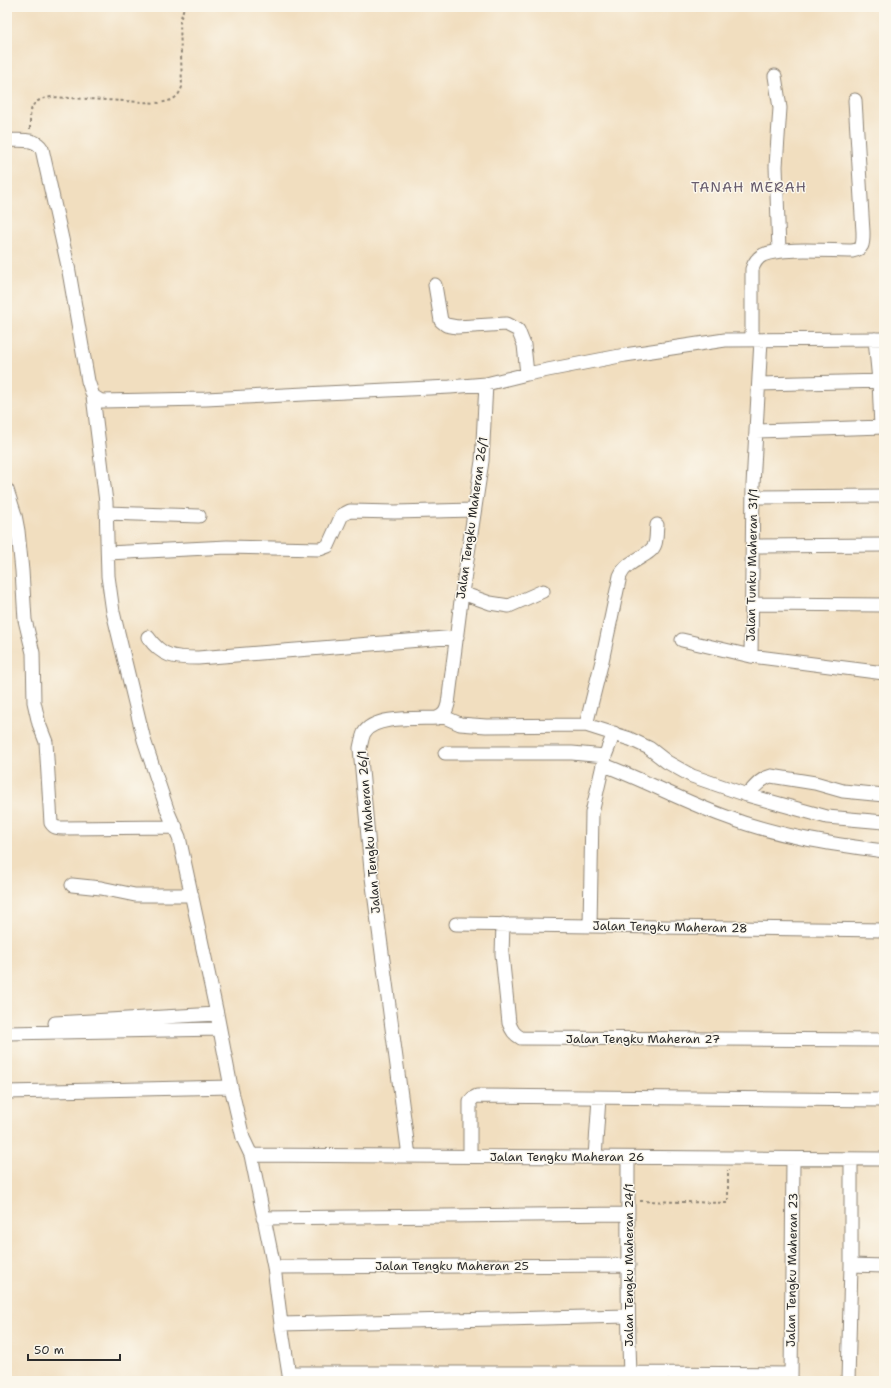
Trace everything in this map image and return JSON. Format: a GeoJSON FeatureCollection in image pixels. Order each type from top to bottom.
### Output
{"type":"FeatureCollection","features":[{"type":"Feature","properties":{"kind":"street"},"geometry":{"type":"LineString","coordinates":[[774,76],[780,108],[776,166],[779,251]]}},
{"type":"Feature","properties":{"kind":"street","name":"Jalan Tunku Maheran 31/1"},"geometry":{"type":"LineString","coordinates":[[855,100],[863,232],[862,246],[858,250],[852,252],[779,251],[764,254],[758,258],[752,269],[759,384],[753,497],[752,656],[884,673]]}},
{"type":"Feature","properties":{"kind":"street"},"geometry":{"type":"LineString","coordinates":[[7,140],[36,142],[42,149],[68,266],[88,381],[93,396],[106,513],[108,576],[113,612],[144,740],[166,806],[179,837],[217,1014],[230,1087],[243,1138],[251,1155],[274,1267],[281,1324],[290,1377],[492,1377],[630,1372],[791,1377]]}},
{"type":"Feature","properties":{"kind":"street"},"geometry":{"type":"LineString","coordinates":[[435,285],[441,321],[446,325],[457,327],[506,324],[518,330],[524,344],[527,374]]}},
{"type":"Feature","properties":{"kind":"street"},"geometry":{"type":"LineString","coordinates":[[93,396],[101,401],[206,400],[444,388],[486,384],[527,374],[625,355],[725,340],[879,339],[883,427],[756,431]]}},
{"type":"Feature","properties":{"kind":"street"},"geometry":{"type":"LineString","coordinates":[[759,384],[882,381]]}},
{"type":"Feature","properties":{"kind":"street","name":"Jalan Tengku Maheran 26/1"},"geometry":{"type":"LineString","coordinates":[[409,1156],[371,870],[360,748],[365,732],[375,723],[383,721],[437,718],[446,712],[482,461],[486,384]]}},
{"type":"Feature","properties":{"kind":"street"},"geometry":{"type":"LineString","coordinates":[[7,490],[15,515],[18,531],[25,620],[33,653],[34,702],[46,742],[51,823],[58,828],[176,828]]}},
{"type":"Feature","properties":{"kind":"street"},"geometry":{"type":"LineString","coordinates":[[753,497],[884,496]]}},
{"type":"Feature","properties":{"kind":"street"},"geometry":{"type":"LineString","coordinates":[[108,553],[228,547],[320,548],[328,546],[342,515],[350,511],[395,512],[474,510]]}},
{"type":"Feature","properties":{"kind":"street"},"geometry":{"type":"LineString","coordinates":[[106,513],[199,516]]}},
{"type":"Feature","properties":{"kind":"street"},"geometry":{"type":"LineString","coordinates":[[586,725],[622,570],[628,564],[653,549],[657,525]]}},
{"type":"Feature","properties":{"kind":"street"},"geometry":{"type":"LineString","coordinates":[[752,546],[884,545]]}},
{"type":"Feature","properties":{"kind":"street"},"geometry":{"type":"LineString","coordinates":[[462,593],[490,603],[509,606],[543,592]]}},
{"type":"Feature","properties":{"kind":"street"},"geometry":{"type":"LineString","coordinates":[[752,604],[884,605]]}},
{"type":"Feature","properties":{"kind":"street"},"geometry":{"type":"LineString","coordinates":[[148,637],[160,650],[169,656],[180,658],[198,658],[457,637]]}},
{"type":"Feature","properties":{"kind":"street"},"geometry":{"type":"LineString","coordinates":[[682,640],[752,656]]}},
{"type":"Feature","properties":{"kind":"street"},"geometry":{"type":"LineString","coordinates":[[442,716],[454,723],[473,725],[586,725],[630,739],[649,748],[667,762],[692,776],[747,796],[827,817],[884,822]]}},
{"type":"Feature","properties":{"kind":"street"},"geometry":{"type":"LineString","coordinates":[[590,926],[592,813],[604,761],[614,733]]}},
{"type":"Feature","properties":{"kind":"street"},"geometry":{"type":"LineString","coordinates":[[445,753],[572,753],[604,761],[724,816],[758,828],[815,842],[884,851]]}},
{"type":"Feature","properties":{"kind":"street"},"geometry":{"type":"LineString","coordinates":[[747,796],[761,781],[772,776],[815,783],[843,791],[884,795]]}},
{"type":"Feature","properties":{"kind":"street"},"geometry":{"type":"LineString","coordinates":[[72,885],[101,888],[135,896],[192,895]]}},
{"type":"Feature","properties":{"kind":"street","name":"Jalan Tengku Maheran 28"},"geometry":{"type":"LineString","coordinates":[[456,924],[884,930]]}},
{"type":"Feature","properties":{"kind":"street","name":"Jalan Tengku Maheran 27"},"geometry":{"type":"LineString","coordinates":[[503,924],[502,954],[509,1023],[515,1035],[521,1038],[884,1040]]}},
{"type":"Feature","properties":{"kind":"street"},"geometry":{"type":"LineString","coordinates":[[7,1026],[217,1014]]}},
{"type":"Feature","properties":{"kind":"street"},"geometry":{"type":"LineString","coordinates":[[7,1033],[220,1029]]}},
{"type":"Feature","properties":{"kind":"street"},"geometry":{"type":"LineString","coordinates":[[7,1092],[230,1087]]}},
{"type":"Feature","properties":{"kind":"street"},"geometry":{"type":"LineString","coordinates":[[470,1156],[470,1102],[473,1098],[478,1096],[884,1100]]}},
{"type":"Feature","properties":{"kind":"street"},"geometry":{"type":"LineString","coordinates":[[595,1157],[599,1098]]}},
{"type":"Feature","properties":{"kind":"street","name":"Jalan Tengku Maheran 26"},"geometry":{"type":"LineString","coordinates":[[251,1155],[884,1159]]}},
{"type":"Feature","properties":{"kind":"street","name":"Jalan Tengku Maheran 24/1"},"geometry":{"type":"LineString","coordinates":[[628,1158],[628,1316],[630,1372]]}},
{"type":"Feature","properties":{"kind":"street","name":"Jalan Tengku Maheran 23"},"geometry":{"type":"LineString","coordinates":[[791,1377],[793,1158]]}},
{"type":"Feature","properties":{"kind":"street"},"geometry":{"type":"LineString","coordinates":[[848,1381],[850,1159]]}},
{"type":"Feature","properties":{"kind":"street"},"geometry":{"type":"LineString","coordinates":[[263,1218],[628,1214]]}},
{"type":"Feature","properties":{"kind":"street","name":"Jalan Tengku Maheran 25"},"geometry":{"type":"LineString","coordinates":[[274,1267],[629,1265]]}},
{"type":"Feature","properties":{"kind":"street"},"geometry":{"type":"LineString","coordinates":[[850,1265],[884,1266]]}},
{"type":"Feature","properties":{"kind":"street"},"geometry":{"type":"LineString","coordinates":[[281,1324],[628,1316]]}},
{"type":"Feature","properties":{"kind":"path"},"geometry":{"type":"LineString","coordinates":[[30,141],[30,110],[36,101],[42,98],[52,96],[159,103],[175,99],[182,87],[180,21],[184,7]]}},
{"type":"Feature","properties":{"kind":"path"},"geometry":{"type":"LineString","coordinates":[[637,1201],[728,1203],[728,1158]]}},
{"type":"Feature","properties":{"kind":"district","name":"TANAH MERAH"},"geometry":{"type":"Point","coordinates":[749,187]}}]}
